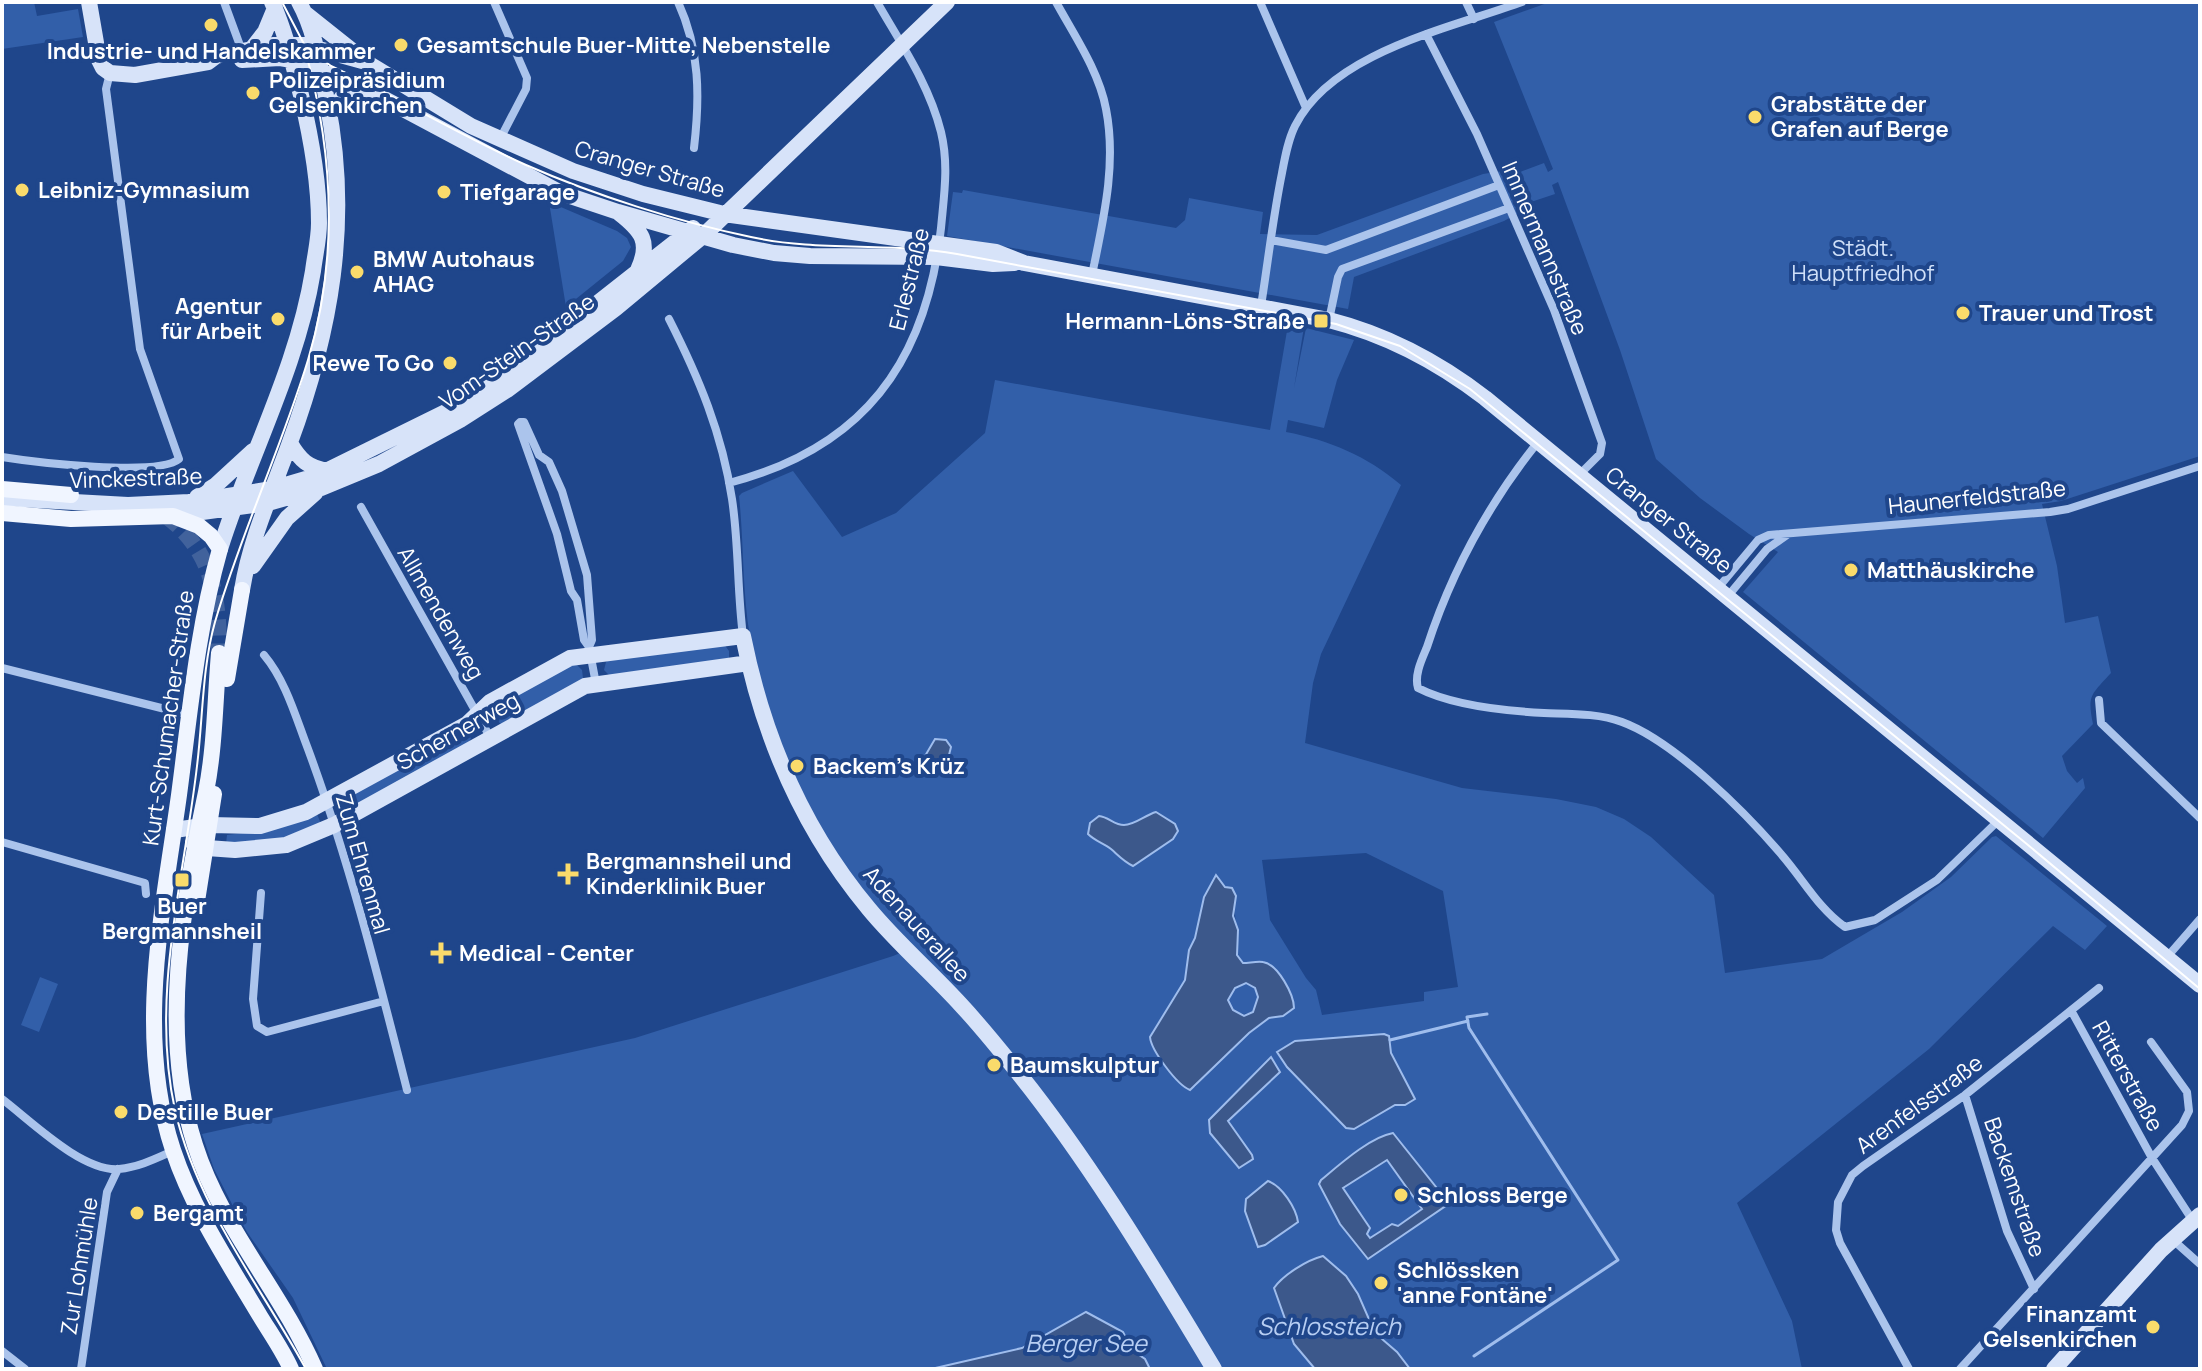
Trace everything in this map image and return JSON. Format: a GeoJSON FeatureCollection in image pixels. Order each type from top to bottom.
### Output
{"type":"FeatureCollection","features":[{"type":"Feature","properties":{"kind":"main road"},"geometry":{"type":"LineString","coordinates":[[89,2],[103,68],[110,73],[135,75],[208,62],[218,64],[245,53],[265,32],[273,5]]}},
{"type":"Feature","properties":{"kind":"main road","name":"Vom-Stein-Straße"},"geometry":{"type":"LineString","coordinates":[[270,496],[329,471],[454,408],[543,346],[638,271],[724,214],[947,2]]}},
{"type":"Feature","properties":{"kind":"main road","name":"Kurt-Schumacher-Straße"},"geometry":{"type":"LineString","coordinates":[[273,5],[290,53],[308,124],[317,178],[319,225],[301,326],[220,549],[208,591],[165,893],[152,1023],[158,1088],[173,1151],[191,1201],[291,1369]]}},
{"type":"Feature","properties":{"kind":"main road"},"geometry":{"type":"LineString","coordinates":[[302,7],[366,62]]}},
{"type":"Feature","properties":{"kind":"main road","name":"Kurt-Schumacher-Straße"},"geometry":{"type":"LineString","coordinates":[[202,836],[242,590],[250,557],[326,329],[334,275],[338,231],[337,169],[317,49],[302,7]]}},
{"type":"Feature","properties":{"kind":"main road","name":"Cranger Straße"},"geometry":{"type":"LineString","coordinates":[[290,53],[317,49],[366,62],[471,126],[598,180],[643,194],[724,214],[938,250]]}},
{"type":"Feature","properties":{"kind":"main road"},"geometry":{"type":"LineString","coordinates":[[245,53],[280,58],[290,53]]}},
{"type":"Feature","properties":{"kind":"main road","name":"Cranger Straße"},"geometry":{"type":"LineString","coordinates":[[290,53],[321,72],[360,86],[561,193],[733,245],[774,253],[844,257],[938,250],[996,252],[1024,263],[1329,320],[1379,335],[1435,362],[1459,378],[1723,592],[2200,985]]}},
{"type":"Feature","properties":{"kind":"main road"},"geometry":{"type":"LineString","coordinates":[[330,115],[343,96],[360,86]]}},
{"type":"Feature","properties":{"kind":"main road"},"geometry":{"type":"LineString","coordinates":[[618,212],[635,228],[645,245],[638,271]]}},
{"type":"Feature","properties":{"kind":"main road","name":"Vom-Stein-Straße"},"geometry":{"type":"LineString","coordinates":[[270,496],[321,488],[393,456],[460,420],[507,390],[616,308],[696,233]]}},
{"type":"Feature","properties":{"kind":"main road"},"geometry":{"type":"LineString","coordinates":[[290,443],[300,460],[308,466],[329,471]]}},
{"type":"Feature","properties":{"kind":"main road"},"geometry":{"type":"LineString","coordinates":[[189,502],[216,485],[259,444]]}},
{"type":"Feature","properties":{"kind":"main road"},"geometry":{"type":"LineString","coordinates":[[242,590],[273,535],[321,488]]}},
{"type":"Feature","properties":{"kind":"main road","name":"Vinckestraße"},"geometry":{"type":"LineString","coordinates":[[2,489],[71,495]]}},
{"type":"Feature","properties":{"kind":"main road","name":"Vinckestraße"},"geometry":{"type":"LineString","coordinates":[[2,498],[128,505],[270,496]]}},
{"type":"Feature","properties":{"kind":"main road","name":"Vinckestraße"},"geometry":{"type":"LineString","coordinates":[[2,513],[71,519],[173,516],[238,500]]}},
{"type":"Feature","properties":{"kind":"main road"},"geometry":{"type":"LineString","coordinates":[[173,516],[199,526],[220,549]]}},
{"type":"Feature","properties":{"kind":"main road","name":"Schernerweg"},"geometry":{"type":"LineString","coordinates":[[202,836],[260,826],[328,802],[467,724],[490,702],[570,658],[590,651],[743,636]]}},
{"type":"Feature","properties":{"kind":"main road","name":"Adenauerallee"},"geometry":{"type":"LineString","coordinates":[[743,636],[785,773],[813,831],[839,870],[899,943],[963,1007],[1032,1091],[1106,1195],[1214,1369]]}},
{"type":"Feature","properties":{"kind":"main road","name":"Kurt-Schumacher-Straße"},"geometry":{"type":"LineString","coordinates":[[219,653],[192,931],[180,969],[176,1023],[181,1084],[195,1145],[216,1198],[315,1369]]}},
{"type":"Feature","properties":{"kind":"main road","name":"Schernerweg"},"geometry":{"type":"LineString","coordinates":[[202,836],[235,850],[286,845],[334,825],[585,686],[749,663]]}},
{"type":"Feature","properties":{"kind":"main road"},"geometry":{"type":"LineString","coordinates":[[174,830],[202,836]]}},
{"type":"Feature","properties":{"kind":"main road"},"geometry":{"type":"LineString","coordinates":[[2054,1369],[2196,1218]]}},
{"type":"Feature","properties":{"kind":"street"},"geometry":{"type":"LineString","coordinates":[[224,2],[245,53]]}},
{"type":"Feature","properties":{"kind":"street"},"geometry":{"type":"LineString","coordinates":[[494,2],[527,78],[526,89],[500,139]]}},
{"type":"Feature","properties":{"kind":"street"},"geometry":{"type":"LineString","coordinates":[[678,2],[690,28],[697,74],[698,113],[694,148]]}},
{"type":"Feature","properties":{"kind":"street","name":"Erlestraße"},"geometry":{"type":"LineString","coordinates":[[729,483],[763,474],[819,448],[853,422],[878,395],[908,352],[918,331],[938,250],[947,180],[942,136],[928,93],[877,2]]}},
{"type":"Feature","properties":{"kind":"street"},"geometry":{"type":"LineString","coordinates":[[1056,2],[1082,50],[1106,109],[1110,149],[1109,188],[1092,276]]}},
{"type":"Feature","properties":{"kind":"street"},"geometry":{"type":"LineString","coordinates":[[1260,2],[1306,108]]}},
{"type":"Feature","properties":{"kind":"street"},"geometry":{"type":"LineString","coordinates":[[1466,2],[1474,19]]}},
{"type":"Feature","properties":{"kind":"street"},"geometry":{"type":"LineString","coordinates":[[1261,306],[1285,155],[1294,127],[1306,108],[1340,77],[1368,60],[1426,34],[1522,2]]}},
{"type":"Feature","properties":{"kind":"street","name":"Immermannstraße"},"geometry":{"type":"LineString","coordinates":[[1426,34],[1477,134],[1554,310],[1602,443],[1600,454],[1579,475]]}},
{"type":"Feature","properties":{"kind":"street"},"geometry":{"type":"LineString","coordinates":[[2,457],[81,467],[166,465],[179,459],[140,349],[106,89],[110,73]]}},
{"type":"Feature","properties":{"kind":"street"},"geometry":{"type":"LineString","coordinates":[[1271,240],[1326,250],[1499,185]]}},
{"type":"Feature","properties":{"kind":"street"},"geometry":{"type":"LineString","coordinates":[[1329,320],[1342,269],[1509,208]]}},
{"type":"Feature","properties":{"kind":"street","name":"Adenauerallee"},"geometry":{"type":"LineString","coordinates":[[669,319],[708,403],[729,483],[743,636]]}},
{"type":"Feature","properties":{"kind":"street"},"geometry":{"type":"LineString","coordinates":[[590,651],[592,640],[587,575],[574,529],[549,462],[539,455],[527,427],[520,422],[519,432],[535,467],[557,534],[571,591],[577,600],[596,684]]}},
{"type":"Feature","properties":{"kind":"street"},"geometry":{"type":"LineString","coordinates":[[1538,442],[1474,538],[1449,588],[1418,673],[1418,688],[1469,703],[1533,712],[1593,715],[1620,721],[1637,729],[1665,746],[1752,823],[1782,855],[1829,916],[1845,927],[1875,920],[1912,897],[1956,863],[2000,819]]}},
{"type":"Feature","properties":{"kind":"street"},"geometry":{"type":"LineString","coordinates":[[535,467],[549,462]]}},
{"type":"Feature","properties":{"kind":"street","name":"Haunerfeldstraße"},"geometry":{"type":"LineString","coordinates":[[1723,592],[1776,540],[1800,532],[2059,510],[2200,466]]}},
{"type":"Feature","properties":{"kind":"street","name":"Allmendenweg"},"geometry":{"type":"LineString","coordinates":[[361,507],[490,737]]}},
{"type":"Feature","properties":{"kind":"street"},"geometry":{"type":"LineString","coordinates":[[557,534],[574,529]]}},
{"type":"Feature","properties":{"kind":"street"},"geometry":{"type":"LineString","coordinates":[[577,600],[588,598]]}},
{"type":"Feature","properties":{"kind":"street","name":"Zum Ehrenmal"},"geometry":{"type":"LineString","coordinates":[[264,655],[273,666],[296,715],[328,802],[407,1090]]}},
{"type":"Feature","properties":{"kind":"street"},"geometry":{"type":"LineString","coordinates":[[2,668],[189,715]]}},
{"type":"Feature","properties":{"kind":"street"},"geometry":{"type":"LineString","coordinates":[[2099,700],[2101,723],[2200,818]]}},
{"type":"Feature","properties":{"kind":"street"},"geometry":{"type":"LineString","coordinates":[[2,842],[145,883],[146,894]]}},
{"type":"Feature","properties":{"kind":"street"},"geometry":{"type":"LineString","coordinates":[[261,893],[253,999],[257,1026],[267,1032],[384,1001]]}},
{"type":"Feature","properties":{"kind":"street"},"geometry":{"type":"LineString","coordinates":[[2167,957],[2200,919]]}},
{"type":"Feature","properties":{"kind":"street","name":"Arenfelsstraße"},"geometry":{"type":"LineString","coordinates":[[1909,1369],[1840,1243],[1836,1230],[1838,1202],[1852,1175],[1965,1095],[2099,988]]}},
{"type":"Feature","properties":{"kind":"street","name":"Ritterstraße"},"geometry":{"type":"LineString","coordinates":[[2072,1012],[2152,1158],[2196,1218]]}},
{"type":"Feature","properties":{"kind":"street","name":"Ritterstraße"},"geometry":{"type":"LineString","coordinates":[[2151,1042],[2187,1092],[2189,1101],[2189,1111],[2179,1129],[2152,1158]]}},
{"type":"Feature","properties":{"kind":"street","name":"Backemstraße"},"geometry":{"type":"LineString","coordinates":[[1965,1095],[2007,1231],[2034,1289]]}},
{"type":"Feature","properties":{"kind":"street"},"geometry":{"type":"LineString","coordinates":[[2,1099],[79,1158],[100,1167],[118,1169],[143,1164],[173,1151]]}},
{"type":"Feature","properties":{"kind":"street"},"geometry":{"type":"LineString","coordinates":[[1960,1369],[2152,1158]]}},
{"type":"Feature","properties":{"kind":"street","name":"Zur Lohmühle"},"geometry":{"type":"LineString","coordinates":[[81,1369],[107,1192],[118,1169]]}},
{"type":"Feature","properties":{"kind":"street"},"geometry":{"type":"LineString","coordinates":[[2173,1239],[2200,1264]]}},
{"type":"Feature","properties":{"kind":"street"},"geometry":{"type":"LineString","coordinates":[[2,1351],[25,1369]]}},
{"type":"Feature","properties":{"kind":"green space"},"geometry":{"type":"Polygon","coordinates":[[[2,2],[34,2],[37,16],[78,9],[83,37],[2,49],[2,2]]]}},
{"type":"Feature","properties":{"kind":"green space","name":"Städt. Hauptfriedhof"},"geometry":{"type":"Polygon","coordinates":[[[1550,2],[2200,2],[2200,456],[2061,501],[2042,504],[2057,566],[2065,623],[2098,616],[2111,673],[2092,696],[2093,724],[2062,756],[2067,771],[2077,783],[2083,778],[2085,788],[2043,838],[1743,592],[1778,552],[1700,498],[1656,459],[1620,350],[1558,182],[1552,185],[1555,194],[1528,203],[1529,207],[1504,221],[1354,277],[1348,309],[947,236],[953,192],[962,193],[963,190],[1176,228],[1185,220],[1189,198],[1263,212],[1260,234],[1317,235],[1483,174],[1515,169],[1517,173],[1544,163],[1548,172],[1553,169],[1494,22],[1550,2]]]}},
{"type":"Feature","properties":{"kind":"green space"},"geometry":{"type":"Polygon","coordinates":[[[549,202],[617,231],[627,238],[631,247],[623,261],[566,307],[549,202]]]}},
{"type":"Feature","properties":{"kind":"green space"},"geometry":{"type":"Polygon","coordinates":[[[1288,325],[1304,327],[1294,388],[1306,328],[1354,340],[1337,380],[1324,428],[1288,420],[1286,432],[1347,451],[1401,485],[1321,654],[1313,683],[1305,743],[1462,788],[1556,799],[1596,807],[1624,819],[1651,837],[1714,895],[1725,973],[1822,959],[1902,912],[1951,877],[1996,836],[2107,926],[2085,950],[2053,926],[1929,1049],[1737,1203],[1792,1321],[1802,1369],[327,1369],[293,1298],[247,1232],[233,1206],[214,1169],[202,1134],[635,1038],[912,948],[835,852],[807,804],[772,720],[750,637],[739,496],[742,493],[793,471],[842,537],[896,513],[985,433],[995,380],[1270,430],[1288,325]],[[1366,853],[1262,860],[1270,920],[1316,990],[1322,1015],[1424,1001],[1424,992],[1458,987],[1443,891],[1366,853]],[[1216,876],[1208,890],[1189,950],[1186,980],[1152,1032],[1150,1042],[1176,1080],[1195,1087],[1255,1028],[1294,1008],[1288,988],[1264,962],[1243,963],[1237,955],[1232,896],[1216,876]]]}},
{"type":"Feature","properties":{"kind":"green space"},"geometry":{"type":"Polygon","coordinates":[[[724,644],[729,658],[611,677],[604,670],[610,658],[724,644]]]}},
{"type":"Feature","properties":{"kind":"green space"},"geometry":{"type":"Polygon","coordinates":[[[570,664],[582,670],[580,682],[501,724],[494,718],[495,707],[570,664]]]}},
{"type":"Feature","properties":{"kind":"green space"},"geometry":{"type":"Polygon","coordinates":[[[466,732],[471,738],[469,743],[342,812],[338,802],[466,732]]]}},
{"type":"Feature","properties":{"kind":"green space"},"geometry":{"type":"Polygon","coordinates":[[[317,814],[321,824],[290,838],[226,844],[227,835],[273,829],[317,814]]]}},
{"type":"Feature","properties":{"kind":"green space"},"geometry":{"type":"Polygon","coordinates":[[[40,977],[58,984],[39,1032],[21,1025],[40,977]]]}},
{"type":"Feature","properties":{"kind":"green space"},"geometry":{"type":"Polygon","coordinates":[[[1244,984],[1255,988],[1259,999],[1255,1010],[1244,1014],[1233,1010],[1229,999],[1233,988],[1244,984]]]}},
{"type":"Feature","properties":{"kind":"water"},"geometry":{"type":"Polygon","coordinates":[[[935,739],[946,740],[951,747],[948,759],[941,766],[933,764],[925,756],[935,739]]]}},
{"type":"Feature","properties":{"kind":"water"},"geometry":{"type":"Polygon","coordinates":[[[1156,812],[1175,824],[1178,831],[1173,839],[1133,866],[1088,834],[1090,823],[1099,816],[1124,825],[1156,812]]]}},
{"type":"Feature","properties":{"kind":"water"},"geometry":{"type":"Polygon","coordinates":[[[1216,875],[1225,887],[1232,888],[1236,896],[1233,916],[1238,930],[1237,955],[1243,963],[1263,962],[1274,968],[1288,988],[1294,1008],[1283,1016],[1269,1018],[1249,1033],[1190,1090],[1166,1066],[1150,1037],[1185,980],[1189,950],[1195,938],[1204,897],[1216,875]],[[1246,983],[1235,988],[1228,1000],[1233,1010],[1244,1016],[1253,1012],[1258,997],[1255,988],[1246,983]]]}},
{"type":"Feature","properties":{"kind":"water"},"geometry":{"type":"Polygon","coordinates":[[[1389,1036],[1391,1053],[1415,1099],[1405,1105],[1395,1105],[1354,1129],[1346,1128],[1287,1067],[1277,1052],[1295,1041],[1389,1036]]]}},
{"type":"Feature","properties":{"kind":"water"},"geometry":{"type":"Polygon","coordinates":[[[1271,1057],[1280,1072],[1228,1121],[1253,1159],[1239,1168],[1210,1133],[1209,1120],[1271,1057]]]}},
{"type":"Feature","properties":{"kind":"water"},"geometry":{"type":"Polygon","coordinates":[[[1393,1133],[1444,1197],[1447,1205],[1368,1259],[1340,1224],[1319,1184],[1355,1152],[1393,1133]],[[1387,1160],[1343,1188],[1370,1228],[1367,1234],[1370,1238],[1392,1224],[1398,1226],[1422,1209],[1387,1160]]]}},
{"type":"Feature","properties":{"kind":"water"},"geometry":{"type":"Polygon","coordinates":[[[1268,1181],[1288,1198],[1298,1222],[1258,1247],[1245,1211],[1246,1199],[1268,1181]]]}},
{"type":"Feature","properties":{"kind":"water","name":"Schlossteich"},"geometry":{"type":"Polygon","coordinates":[[[1323,1256],[1346,1276],[1358,1294],[1375,1333],[1397,1352],[1410,1369],[1315,1369],[1294,1344],[1274,1288],[1296,1269],[1323,1256]]]}},
{"type":"Feature","properties":{"kind":"water","name":"Berger See"},"geometry":{"type":"Polygon","coordinates":[[[1086,1312],[1123,1332],[1132,1350],[1145,1359],[1150,1369],[931,1369],[1022,1348],[1086,1312]]]}},
{"type":"Feature","properties":{"kind":"waterway"},"geometry":{"type":"LineString","coordinates":[[1474,1356],[1618,1260],[1469,1028],[1467,1017],[1487,1014]]}},
{"type":"Feature","properties":{"kind":"waterway"},"geometry":{"type":"LineString","coordinates":[[1390,1040],[1468,1021]]}},
{"type":"Feature","properties":{"kind":"tunnel"},"geometry":{"type":"LineString","coordinates":[[166,516],[194,544],[210,577],[215,595],[219,653]]}},
{"type":"Feature","properties":{"kind":"tram line"},"geometry":{"type":"LineString","coordinates":[[282,2],[305,46],[331,66],[526,165],[637,207],[776,242],[906,248],[957,254],[1336,324],[1400,346],[1470,389],[2200,989]]}},
{"type":"Feature","properties":{"kind":"tram line"},"geometry":{"type":"LineString","coordinates":[[304,46],[314,85],[326,163],[328,243],[325,282],[308,360],[237,556],[211,639],[197,766],[172,938],[166,1024],[168,1067],[175,1110],[198,1179],[231,1244],[306,1369]]}},
{"type":"Feature","properties":{"kind":"place","name":"Industrie- und Handelskammer"},"geometry":{"type":"Point","coordinates":[211,25]}},
{"type":"Feature","properties":{"kind":"place","name":"Gesamtschule Buer-Mitte, Nebenstelle"},"geometry":{"type":"Point","coordinates":[401,45]}},
{"type":"Feature","properties":{"kind":"place","name":"Polizeipräsidium Gelsenkirchen"},"geometry":{"type":"Point","coordinates":[253,93]}},
{"type":"Feature","properties":{"kind":"place","name":"Grabstätte der Grafen auf Berge"},"geometry":{"type":"Point","coordinates":[1755,117]}},
{"type":"Feature","properties":{"kind":"place","name":"Leibniz-Gymnasium"},"geometry":{"type":"Point","coordinates":[22,190]}},
{"type":"Feature","properties":{"kind":"place","name":"Tiefgarage"},"geometry":{"type":"Point","coordinates":[444,192]}},
{"type":"Feature","properties":{"kind":"place","name":"BMW Autohaus AHAG"},"geometry":{"type":"Point","coordinates":[357,272]}},
{"type":"Feature","properties":{"kind":"place","name":"Trauer und Trost"},"geometry":{"type":"Point","coordinates":[1963,313]}},
{"type":"Feature","properties":{"kind":"place","name":"Agentur für Arbeit"},"geometry":{"type":"Point","coordinates":[278,319]}},
{"type":"Feature","properties":{"kind":"place","name":"Hermann-Löns-Straße"},"geometry":{"type":"Point","coordinates":[1321,321]}},
{"type":"Feature","properties":{"kind":"place","name":"Rewe To Go"},"geometry":{"type":"Point","coordinates":[450,363]}},
{"type":"Feature","properties":{"kind":"place","name":"Matthäuskirche"},"geometry":{"type":"Point","coordinates":[1851,570]}},
{"type":"Feature","properties":{"kind":"place","name":"Backem's Krüz"},"geometry":{"type":"Point","coordinates":[797,766]}},
{"type":"Feature","properties":{"kind":"place","name":"Bergmannsheil und Kinderklinik Buer"},"geometry":{"type":"Point","coordinates":[568,874]}},
{"type":"Feature","properties":{"kind":"place","name":"Buer Bergmannsheil"},"geometry":{"type":"Point","coordinates":[182,880]}},
{"type":"Feature","properties":{"kind":"place","name":"Medical - Center"},"geometry":{"type":"Point","coordinates":[441,953]}},
{"type":"Feature","properties":{"kind":"place","name":"Baumskulptur"},"geometry":{"type":"Point","coordinates":[994,1065]}},
{"type":"Feature","properties":{"kind":"place","name":"Destille Buer"},"geometry":{"type":"Point","coordinates":[121,1112]}},
{"type":"Feature","properties":{"kind":"place","name":"Schloss Berge"},"geometry":{"type":"Point","coordinates":[1401,1195]}},
{"type":"Feature","properties":{"kind":"place","name":"Bergamt"},"geometry":{"type":"Point","coordinates":[137,1213]}},
{"type":"Feature","properties":{"kind":"place","name":"Schlössken 'anne Fontäne'"},"geometry":{"type":"Point","coordinates":[1381,1283]}},
{"type":"Feature","properties":{"kind":"place","name":"Finanzamt Gelsenkirchen"},"geometry":{"type":"Point","coordinates":[2153,1327]}}]}
